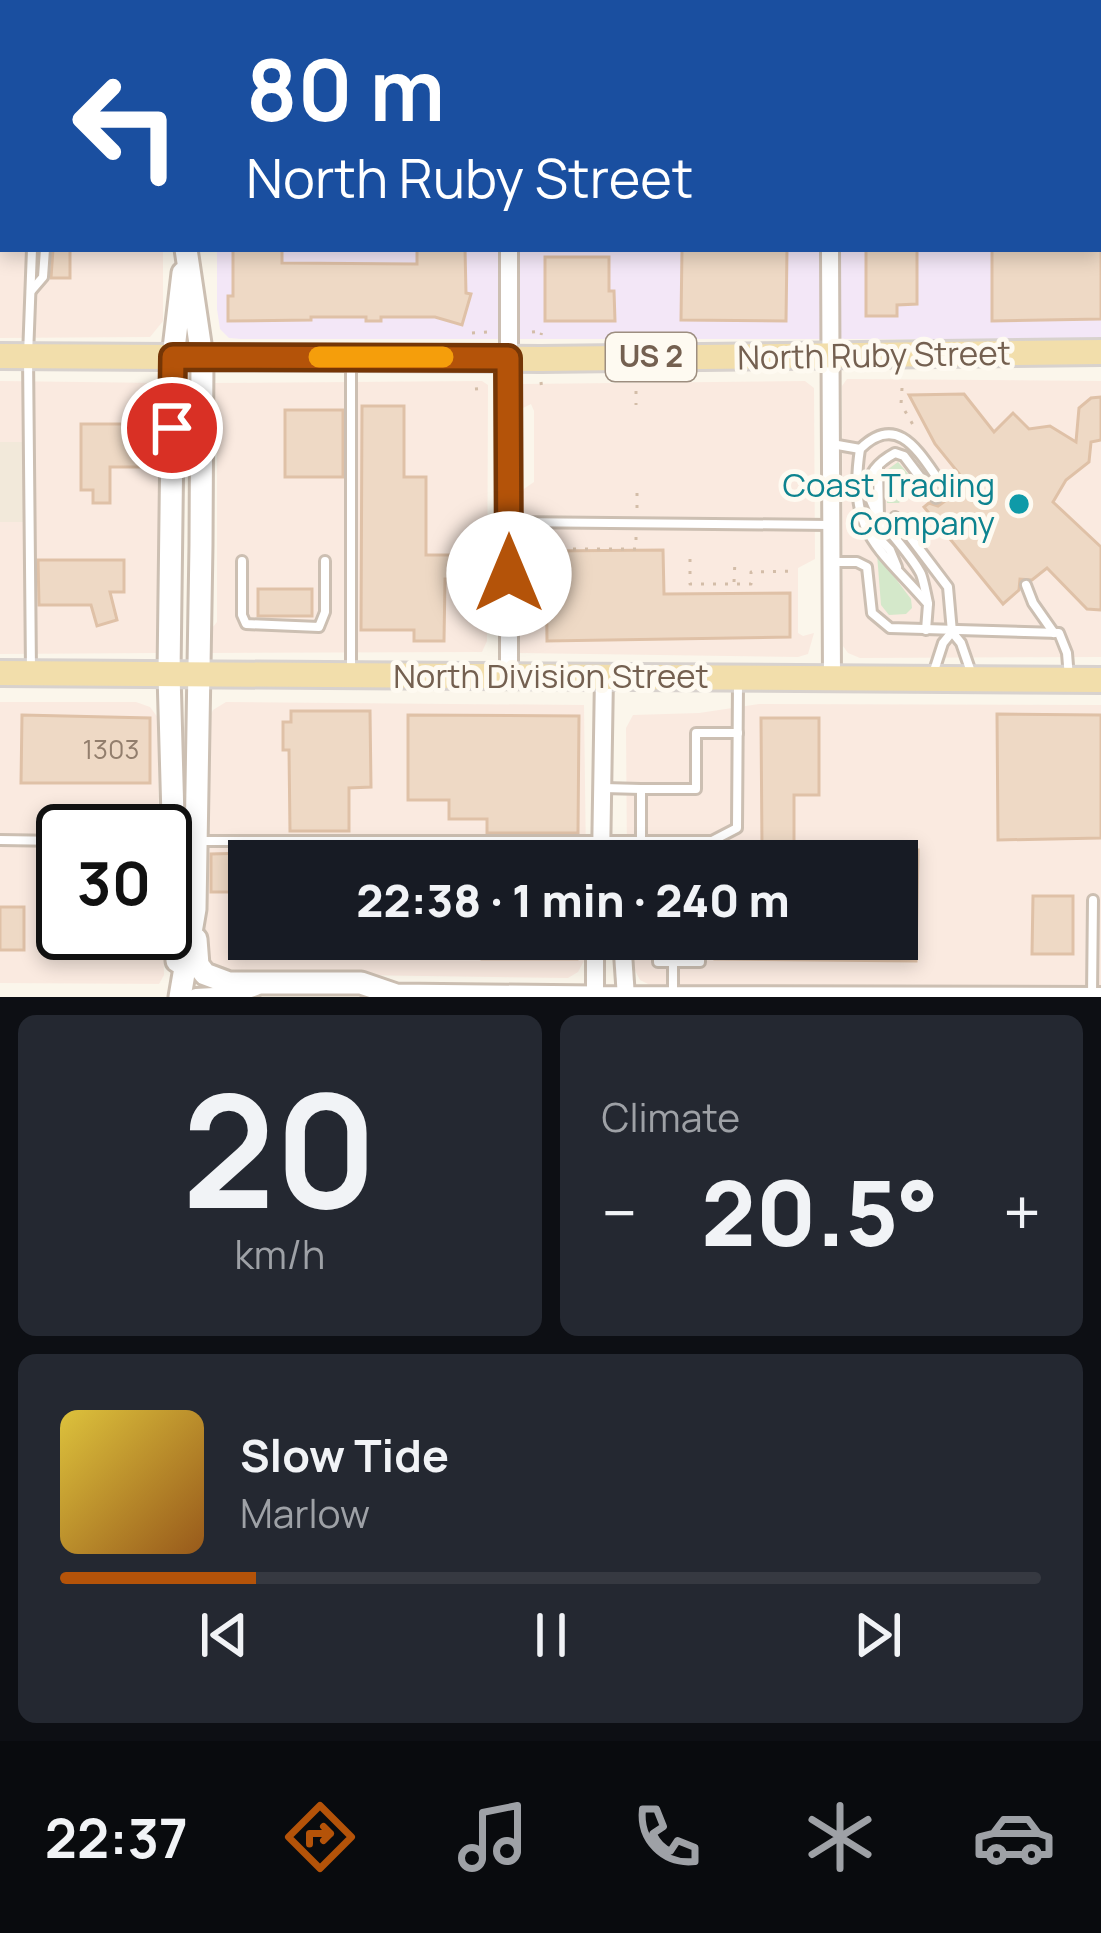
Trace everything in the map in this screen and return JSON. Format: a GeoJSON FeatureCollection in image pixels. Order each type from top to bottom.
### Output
{"type":"FeatureCollection","features":[{"type":"Feature","properties":{"kind":"main road","name":"North Ruby Street"},"geometry":{"type":"LineString","coordinates":[[0,356],[830,357],[1101,352]]}},
{"type":"Feature","properties":{"kind":"main road","name":"North Division Street"},"geometry":{"type":"LineString","coordinates":[[0,673],[1101,680]]}},
{"type":"Feature","properties":{"kind":"street"},"geometry":{"type":"LineString","coordinates":[[168,804],[173,357],[186,252]]}},
{"type":"Feature","properties":{"kind":"street"},"geometry":{"type":"LineString","coordinates":[[186,252],[202,357],[195,909],[198,965],[205,974],[229,983],[361,983],[392,996],[1097,996]]}},
{"type":"Feature","properties":{"kind":"street"},"geometry":{"type":"LineString","coordinates":[[509,252],[509,676]]}},
{"type":"Feature","properties":{"kind":"street"},"geometry":{"type":"LineString","coordinates":[[830,252],[832,677]]}},
{"type":"Feature","properties":{"kind":"street"},"geometry":{"type":"LineString","coordinates":[[604,676],[604,840]]}},
{"type":"Feature","properties":{"kind":"street"},"geometry":{"type":"LineString","coordinates":[[180,997],[195,909]]}},
{"type":"Feature","properties":{"kind":"street"},"geometry":{"type":"LineString","coordinates":[[177,960],[180,997]]}},
{"type":"Feature","properties":{"kind":"street"},"geometry":{"type":"LineString","coordinates":[[595,960],[596,996]]}},
{"type":"Feature","properties":{"kind":"street"},"geometry":{"type":"LineString","coordinates":[[623,960],[626,996]]}},
{"type":"Feature","properties":{"kind":"street"},"geometry":{"type":"LineString","coordinates":[[196,997],[233,994],[268,983]]}},
{"type":"Feature","properties":{"kind":"lane"},"geometry":{"type":"LineString","coordinates":[[31,673],[28,356],[32,252]]}},
{"type":"Feature","properties":{"kind":"lane"},"geometry":{"type":"LineString","coordinates":[[29,294],[44,277],[45,252]]}},
{"type":"Feature","properties":{"kind":"lane"},"geometry":{"type":"LineString","coordinates":[[351,357],[351,675]]}},
{"type":"Feature","properties":{"kind":"lane"},"geometry":{"type":"LineString","coordinates":[[928,604],[883,558],[864,523],[856,502],[860,449],[879,433],[908,440],[946,490]]}},
{"type":"Feature","properties":{"kind":"lane"},"geometry":{"type":"LineString","coordinates":[[831,444],[860,449]]}},
{"type":"Feature","properties":{"kind":"lane"},"geometry":{"type":"LineString","coordinates":[[926,630],[928,604],[921,574],[879,518],[870,499],[869,481],[878,466],[895,453],[904,456],[936,497]]}},
{"type":"Feature","properties":{"kind":"lane"},"geometry":{"type":"LineString","coordinates":[[895,517],[948,587],[952,632],[974,679]]}},
{"type":"Feature","properties":{"kind":"lane"},"geometry":{"type":"LineString","coordinates":[[509,522],[831,525]]}},
{"type":"Feature","properties":{"kind":"lane"},"geometry":{"type":"LineString","coordinates":[[242,561],[242,615],[246,624],[259,627],[319,627],[325,612],[325,561]]}},
{"type":"Feature","properties":{"kind":"lane"},"geometry":{"type":"LineString","coordinates":[[831,562],[867,567],[875,620],[890,628],[1061,635],[1069,680]]}},
{"type":"Feature","properties":{"kind":"lane"},"geometry":{"type":"LineString","coordinates":[[1026,585],[1054,632]]}},
{"type":"Feature","properties":{"kind":"lane"},"geometry":{"type":"LineString","coordinates":[[1016,593],[1033,603]]}},
{"type":"Feature","properties":{"kind":"lane"},"geometry":{"type":"LineString","coordinates":[[932,678],[943,643],[952,632]]}},
{"type":"Feature","properties":{"kind":"lane"},"geometry":{"type":"LineString","coordinates":[[714,840],[737,828],[738,677]]}},
{"type":"Feature","properties":{"kind":"lane"},"geometry":{"type":"LineString","coordinates":[[604,788],[696,789],[696,733],[738,733]]}},
{"type":"Feature","properties":{"kind":"lane"},"geometry":{"type":"LineString","coordinates":[[641,788],[641,840]]}},
{"type":"Feature","properties":{"kind":"lane"},"geometry":{"type":"LineString","coordinates":[[0,841],[36,841]]}},
{"type":"Feature","properties":{"kind":"lane"},"geometry":{"type":"LineString","coordinates":[[196,841],[228,841]]}},
{"type":"Feature","properties":{"kind":"lane"},"geometry":{"type":"LineString","coordinates":[[1093,900],[1097,996]]}},
{"type":"Feature","properties":{"kind":"lane"},"geometry":{"type":"LineString","coordinates":[[658,960],[700,960]]}},
{"type":"Feature","properties":{"kind":"lane"},"geometry":{"type":"LineString","coordinates":[[673,962],[673,994]]}},
{"type":"Feature","properties":{"kind":"path"},"geometry":{"type":"LineString","coordinates":[[854,0],[952,0]]}},
{"type":"Feature","properties":{"kind":"path"},"geometry":{"type":"LineString","coordinates":[[532,332],[542,331],[541,337]]}},
{"type":"Feature","properties":{"kind":"path"},"geometry":{"type":"LineString","coordinates":[[472,333],[489,332]]}},
{"type":"Feature","properties":{"kind":"path"},"geometry":{"type":"LineString","coordinates":[[541,382],[542,391]]}},
{"type":"Feature","properties":{"kind":"path"},"geometry":{"type":"LineString","coordinates":[[475,389],[486,388]]}},
{"type":"Feature","properties":{"kind":"path"},"geometry":{"type":"LineString","coordinates":[[902,388],[901,404],[921,439]]}},
{"type":"Feature","properties":{"kind":"path"},"geometry":{"type":"LineString","coordinates":[[636,391],[636,404]]}},
{"type":"Feature","properties":{"kind":"path"},"geometry":{"type":"LineString","coordinates":[[537,548],[636,549]]}},
{"type":"Feature","properties":{"kind":"path"},"geometry":{"type":"LineString","coordinates":[[690,559],[690,584],[751,584],[751,572],[794,571]]}},
{"type":"Feature","properties":{"kind":"path"},"geometry":{"type":"LineString","coordinates":[[734,584],[735,560]]}},
{"type":"Feature","properties":{"kind":"shaded area"},"geometry":{"type":"Polygon","coordinates":[[[0,252],[163,252],[163,321],[150,337],[0,338],[0,252]]]}},
{"type":"Feature","properties":{"kind":"shaded area"},"geometry":{"type":"Polygon","coordinates":[[[217,252],[1101,252],[1101,339],[241,339],[229,338],[220,329],[217,252]]]}},
{"type":"Feature","properties":{"kind":"shaded area"},"geometry":{"type":"Polygon","coordinates":[[[847,379],[1101,381],[1101,657],[860,658],[848,653],[843,646],[842,386],[847,379]]]}},
{"type":"Feature","properties":{"kind":"shaded area"},"geometry":{"type":"Polygon","coordinates":[[[0,381],[162,383],[158,653],[0,654],[0,522],[23,522],[23,442],[0,442],[0,381]]]}},
{"type":"Feature","properties":{"kind":"shaded area"},"geometry":{"type":"Polygon","coordinates":[[[482,381],[488,385],[487,641],[482,652],[209,653],[208,633],[217,622],[217,431],[210,419],[212,383],[482,381]]]}},
{"type":"Feature","properties":{"kind":"shaded area"},"geometry":{"type":"Polygon","coordinates":[[[805,381],[814,388],[815,559],[798,568],[798,633],[814,633],[808,654],[519,653],[519,627],[534,617],[535,561],[532,556],[518,562],[518,493],[534,482],[534,411],[531,404],[519,410],[520,384],[805,381]]]}},
{"type":"Feature","properties":{"kind":"shaded area"},"geometry":{"type":"Polygon","coordinates":[[[0,442],[23,442],[23,522],[0,522],[0,442]]]}},
{"type":"Feature","properties":{"kind":"shaded area"},"geometry":{"type":"Polygon","coordinates":[[[0,702],[136,702],[150,707],[158,718],[159,804],[36,804],[36,960],[164,960],[164,975],[159,984],[0,983],[0,702]]]}},
{"type":"Feature","properties":{"kind":"shaded area"},"geometry":{"type":"Polygon","coordinates":[[[226,702],[584,705],[586,840],[228,840],[228,960],[584,960],[578,972],[568,978],[214,973],[203,956],[207,722],[213,710],[226,702]]]}},
{"type":"Feature","properties":{"kind":"shaded area"},"geometry":{"type":"Polygon","coordinates":[[[759,704],[1101,705],[1101,985],[650,985],[640,980],[631,960],[918,960],[918,840],[627,840],[626,728],[633,715],[699,713],[759,704]]]}},
{"type":"Feature","properties":{"kind":"green space"},"geometry":{"type":"Polygon","coordinates":[[[898,462],[915,482],[899,503],[887,503],[887,470],[898,462]]]}},
{"type":"Feature","properties":{"kind":"green space"},"geometry":{"type":"Polygon","coordinates":[[[877,554],[911,599],[912,608],[906,614],[889,615],[881,605],[877,554]]]}},
{"type":"Feature","properties":{"kind":"building"},"geometry":{"type":"Polygon","coordinates":[[[53,252],[70,252],[70,278],[51,278],[53,252]]]}},
{"type":"Feature","properties":{"kind":"building"},"geometry":{"type":"Polygon","coordinates":[[[233,252],[282,252],[282,263],[417,264],[417,252],[465,252],[466,293],[471,294],[462,325],[435,317],[228,321],[228,296],[233,296],[233,252]]]}},
{"type":"Feature","properties":{"kind":"building"},"geometry":{"type":"Polygon","coordinates":[[[682,252],[787,252],[786,321],[681,320],[682,252]]]}},
{"type":"Feature","properties":{"kind":"building"},"geometry":{"type":"Polygon","coordinates":[[[866,252],[917,252],[917,304],[897,305],[897,316],[866,316],[866,252]]]}},
{"type":"Feature","properties":{"kind":"building"},"geometry":{"type":"Polygon","coordinates":[[[992,252],[1101,252],[1101,319],[992,321],[992,252]]]}},
{"type":"Feature","properties":{"kind":"building"},"geometry":{"type":"Polygon","coordinates":[[[545,257],[609,257],[615,321],[545,321],[545,257]]]}},
{"type":"Feature","properties":{"kind":"building","name":"Coast Trading Company"},"geometry":{"type":"Polygon","coordinates":[[[964,394],[994,432],[1013,413],[1029,429],[1050,426],[1076,442],[1079,408],[1101,397],[1101,440],[1091,442],[1089,462],[1066,480],[1053,502],[1101,547],[1101,610],[1087,609],[1047,568],[1032,580],[1020,579],[1019,590],[1003,604],[924,507],[929,503],[938,506],[952,496],[952,484],[961,476],[935,444],[909,395],[964,394]]]}},
{"type":"Feature","properties":{"kind":"building"},"geometry":{"type":"Polygon","coordinates":[[[362,406],[404,406],[404,477],[426,477],[426,555],[470,555],[470,579],[445,579],[444,641],[414,641],[414,630],[361,630],[362,406]]]}},
{"type":"Feature","properties":{"kind":"building"},"geometry":{"type":"Polygon","coordinates":[[[285,410],[343,410],[343,477],[285,477],[285,410]]]}},
{"type":"Feature","properties":{"kind":"building"},"geometry":{"type":"Polygon","coordinates":[[[81,424],[149,424],[149,467],[110,467],[110,503],[93,503],[93,490],[81,490],[81,424]]]}},
{"type":"Feature","properties":{"kind":"building"},"geometry":{"type":"Polygon","coordinates":[[[663,550],[664,594],[790,593],[790,637],[547,641],[546,551],[663,550]]]}},
{"type":"Feature","properties":{"kind":"building"},"geometry":{"type":"Polygon","coordinates":[[[38,560],[124,560],[124,592],[110,592],[117,620],[97,626],[91,605],[39,605],[38,560]]]}},
{"type":"Feature","properties":{"kind":"building"},"geometry":{"type":"Polygon","coordinates":[[[258,589],[312,589],[312,616],[258,616],[258,589]]]}},
{"type":"Feature","properties":{"kind":"building"},"geometry":{"type":"Polygon","coordinates":[[[291,711],[370,711],[371,787],[349,788],[349,831],[290,831],[289,750],[283,750],[283,722],[291,722],[291,711]]]}},
{"type":"Feature","properties":{"kind":"building"},"geometry":{"type":"Polygon","coordinates":[[[997,714],[1101,715],[1101,838],[998,840],[997,714]]]}},
{"type":"Feature","properties":{"kind":"building"},"geometry":{"type":"Polygon","coordinates":[[[22,715],[150,718],[150,783],[21,783],[22,715]]]}},
{"type":"Feature","properties":{"kind":"building"},"geometry":{"type":"Polygon","coordinates":[[[408,715],[579,716],[578,833],[487,833],[487,819],[449,819],[449,800],[408,800],[408,715]]]}},
{"type":"Feature","properties":{"kind":"building"},"geometry":{"type":"Polygon","coordinates":[[[761,718],[819,718],[819,795],[794,795],[794,840],[762,840],[761,718]]]}},
{"type":"Feature","properties":{"kind":"building"},"geometry":{"type":"Polygon","coordinates":[[[211,854],[228,854],[228,892],[211,892],[211,854]]]}},
{"type":"Feature","properties":{"kind":"building"},"geometry":{"type":"Polygon","coordinates":[[[1033,896],[1073,896],[1073,954],[1032,954],[1033,896]]]}},
{"type":"Feature","properties":{"kind":"building"},"geometry":{"type":"Polygon","coordinates":[[[0,907],[24,907],[24,950],[0,950],[0,907]]]}},
{"type":"Feature","properties":{"kind":"slow traffic"},"geometry":{"type":"LineString","coordinates":[[319,357],[443,357]]}},
{"type":"Feature","properties":{"kind":"place","name":"Coast Trading Company"},"geometry":{"type":"Point","coordinates":[1019,504]}},
{"type":"Feature","properties":{"kind":"route"},"geometry":{"type":"LineString","coordinates":[[172,428],[173,357],[508,358],[509,574]]}}]}
